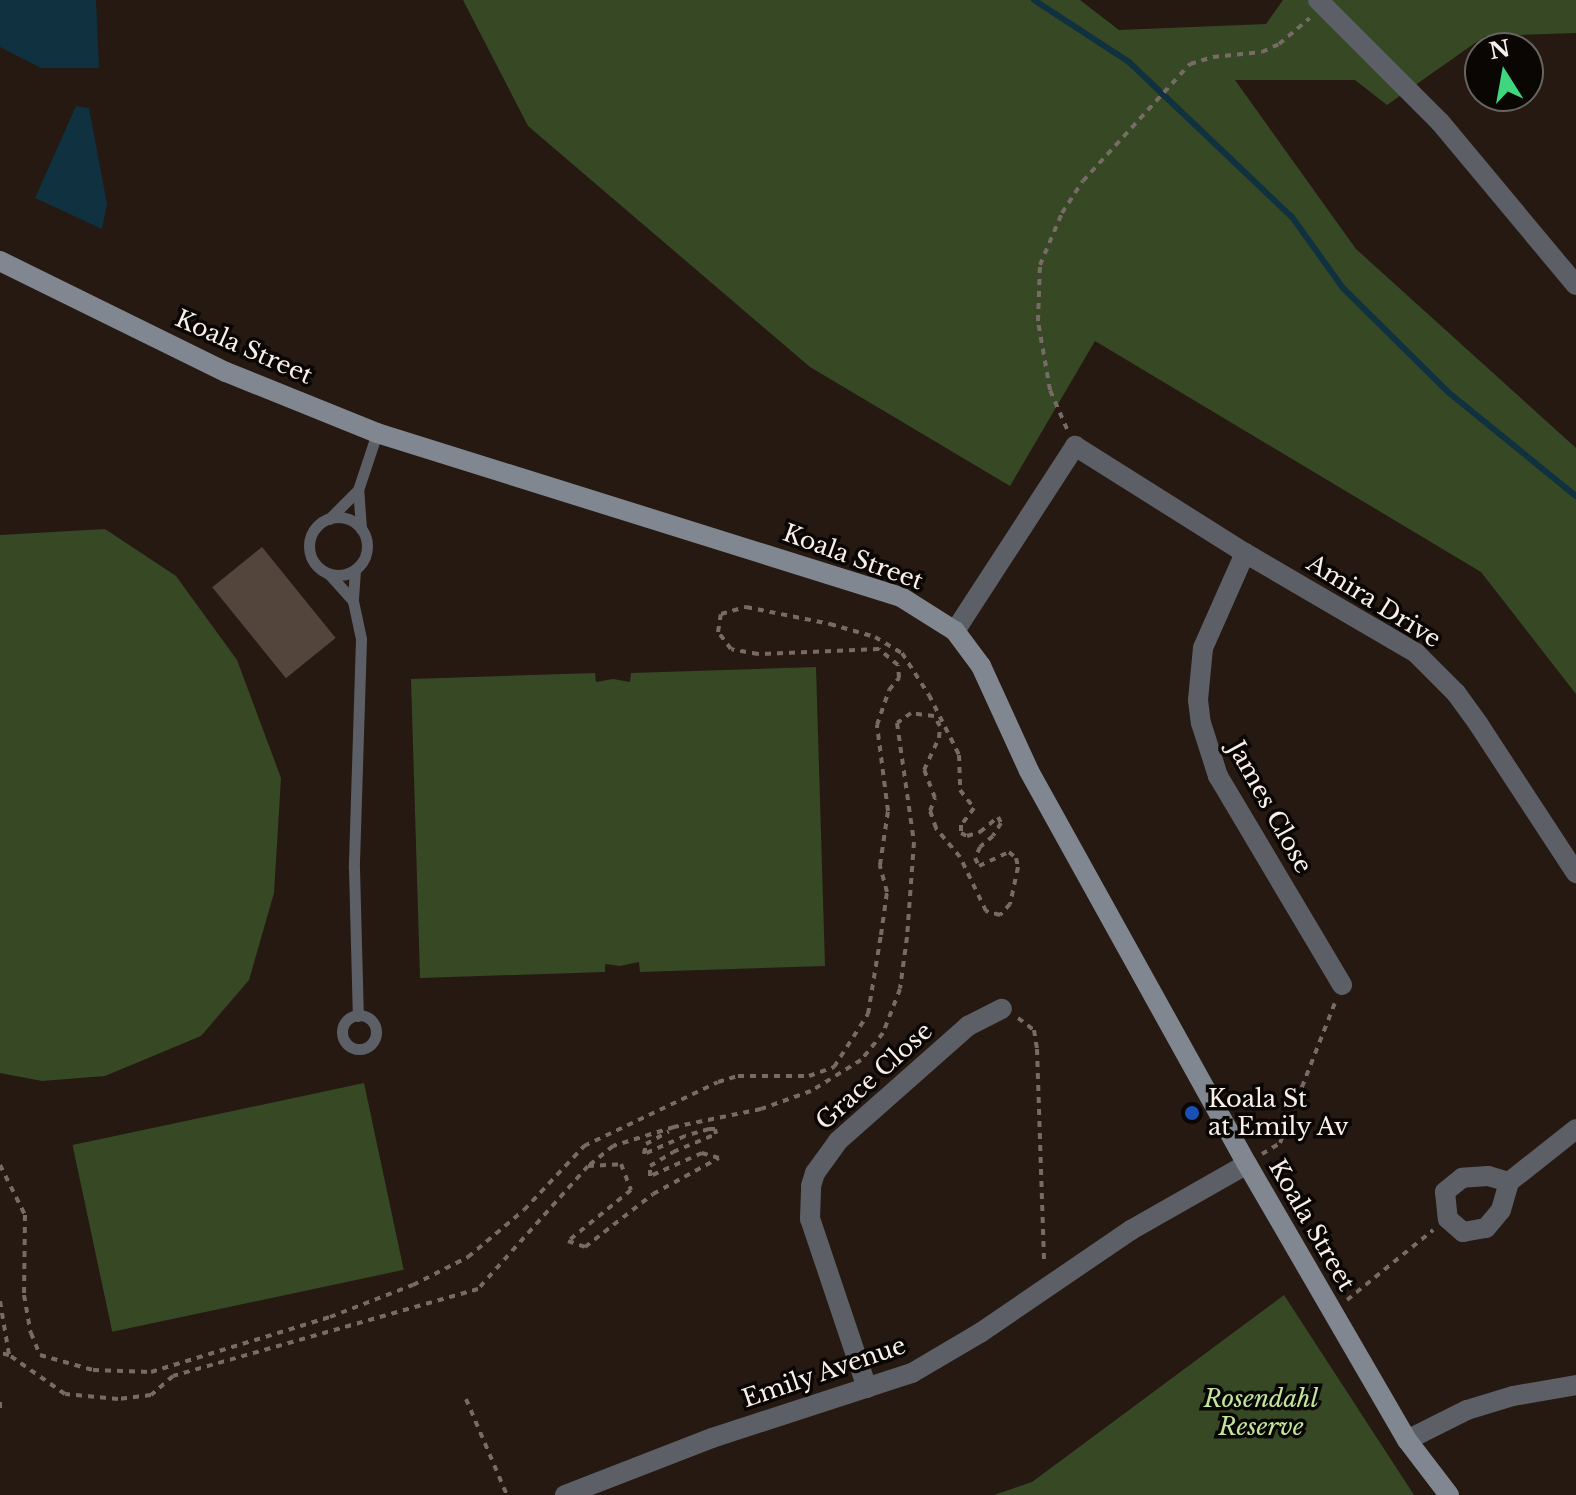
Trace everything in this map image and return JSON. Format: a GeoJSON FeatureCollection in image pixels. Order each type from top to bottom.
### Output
{"type":"FeatureCollection","features":[{"type":"Feature","properties":{"kind":"street"},"geometry":{"type":"LineString","coordinates":[[1322,3],[1440,122],[1576,285]]}},
{"type":"Feature","properties":{"kind":"street","name":"Koala Street"},"geometry":{"type":"LineString","coordinates":[[0,261],[226,372],[377,433],[863,584],[917,605],[955,631],[981,666],[1029,771],[1247,1164],[1407,1440],[1449,1495]]}},
{"type":"Feature","properties":{"kind":"street"},"geometry":{"type":"LineString","coordinates":[[955,631],[1075,446]]}},
{"type":"Feature","properties":{"kind":"street","name":"Amira Drive"},"geometry":{"type":"LineString","coordinates":[[1075,446],[1245,553],[1416,653],[1438,674],[1479,725],[1576,873]]}},
{"type":"Feature","properties":{"kind":"street","name":"James Close"},"geometry":{"type":"LineString","coordinates":[[1245,553],[1203,648],[1198,700],[1201,723],[1218,776],[1342,985]]}},
{"type":"Feature","properties":{"kind":"street","name":"Grace Close"},"geometry":{"type":"LineString","coordinates":[[867,1388],[810,1219],[811,1186],[815,1173],[838,1141],[968,1026],[1002,1009]]}},
{"type":"Feature","properties":{"kind":"street"},"geometry":{"type":"LineString","coordinates":[[1509,1182],[1488,1176],[1462,1178],[1445,1192],[1448,1219],[1463,1232],[1486,1228],[1501,1210],[1509,1182],[1576,1129]]}},
{"type":"Feature","properties":{"kind":"street","name":"Emily Avenue"},"geometry":{"type":"LineString","coordinates":[[565,1495],[712,1438],[912,1373],[947,1354],[1131,1230],[1247,1164]]}},
{"type":"Feature","properties":{"kind":"street"},"geometry":{"type":"LineString","coordinates":[[1407,1440],[1467,1410],[1513,1396],[1576,1385]]}},
{"type":"Feature","properties":{"kind":"lane"},"geometry":{"type":"LineString","coordinates":[[361,529],[358,490],[377,433]]}},
{"type":"Feature","properties":{"kind":"lane"},"geometry":{"type":"LineString","coordinates":[[353,601],[315,563],[309,547],[314,530],[358,490]]}},
{"type":"Feature","properties":{"kind":"lane"},"geometry":{"type":"LineString","coordinates":[[329,519],[346,518],[366,537],[366,555],[355,570],[353,601],[361,639],[354,868],[358,1016]]}},
{"type":"Feature","properties":{"kind":"lane"},"geometry":{"type":"LineString","coordinates":[[329,574],[355,570]]}},
{"type":"Feature","properties":{"kind":"path"},"geometry":{"type":"LineString","coordinates":[[1075,446],[1050,390],[1038,321],[1040,265],[1062,213],[1083,181],[1190,64],[1213,57],[1262,52],[1279,44],[1322,3]]}},
{"type":"Feature","properties":{"kind":"path"},"geometry":{"type":"LineString","coordinates":[[0,1165],[25,1215],[24,1295],[31,1333],[40,1355],[93,1370],[151,1372],[330,1317],[413,1285],[468,1257],[524,1210],[584,1146],[718,1082],[738,1076],[809,1076],[834,1067],[868,1014],[881,935],[887,892],[880,865],[887,841],[888,811],[877,725],[889,690],[899,678],[898,665],[879,649],[731,649],[718,632],[721,614],[746,607],[830,624],[875,637],[902,653],[953,739],[959,755],[960,790],[974,808],[961,825],[961,833],[967,836],[980,832],[998,817],[1001,823],[975,858],[979,866],[1009,852],[1016,858],[1018,867],[1010,904],[1000,915],[986,911],[960,857],[948,838],[936,828],[930,811],[935,798],[924,770],[939,738],[940,726],[934,716],[911,713],[897,723],[914,842],[900,989],[883,1033],[861,1060],[811,1091],[761,1109],[674,1127],[613,1146],[588,1166],[478,1289],[173,1376],[151,1395],[118,1399],[65,1394],[9,1355],[0,1353]]}},
{"type":"Feature","properties":{"kind":"path"},"geometry":{"type":"LineString","coordinates":[[1247,1164],[1280,1143],[1342,985]]}},
{"type":"Feature","properties":{"kind":"path"},"geometry":{"type":"LineString","coordinates":[[1002,1009],[1034,1030],[1037,1049],[1045,1286]]}},
{"type":"Feature","properties":{"kind":"path"},"geometry":{"type":"LineString","coordinates":[[588,1166],[621,1164],[631,1190],[568,1241],[585,1247],[653,1194],[719,1158],[702,1153],[650,1176],[650,1166],[673,1152],[716,1134],[715,1129],[709,1129],[644,1154],[646,1144],[674,1127]]}},
{"type":"Feature","properties":{"kind":"path"},"geometry":{"type":"LineString","coordinates":[[1330,1308],[1347,1300],[1448,1219]]}},
{"type":"Feature","properties":{"kind":"path"},"geometry":{"type":"LineString","coordinates":[[0,1301],[9,1355]]}},
{"type":"Feature","properties":{"kind":"path"},"geometry":{"type":"LineString","coordinates":[[466,1399],[507,1495]]}},
{"type":"Feature","properties":{"kind":"path"},"geometry":{"type":"LineString","coordinates":[[0,1402],[0,1410]]}},
{"type":"Feature","properties":{"kind":"green space"},"geometry":{"type":"Polygon","coordinates":[[[463,0],[1080,0],[1119,30],[1266,24],[1283,0],[1576,0],[1576,33],[1464,32],[1464,51],[1387,105],[1355,80],[1235,80],[1356,249],[1576,448],[1576,694],[1481,572],[1095,341],[1010,486],[810,367],[528,126],[463,0]]]}},
{"type":"Feature","properties":{"kind":"green space"},"geometry":{"type":"Polygon","coordinates":[[[105,529],[176,576],[237,660],[281,778],[274,893],[249,980],[201,1036],[105,1076],[42,1081],[0,1073],[0,535],[105,529]]]}},
{"type":"Feature","properties":{"kind":"green space"},"geometry":{"type":"Polygon","coordinates":[[[816,667],[825,966],[640,972],[639,962],[620,966],[605,964],[605,972],[420,978],[411,679],[595,673],[596,682],[613,679],[630,682],[631,673],[816,667]]]}},
{"type":"Feature","properties":{"kind":"green space"},"geometry":{"type":"Polygon","coordinates":[[[364,1083],[404,1270],[112,1332],[73,1145],[364,1083]]]}},
{"type":"Feature","properties":{"kind":"green space","name":"Rosendahl Reserve"},"geometry":{"type":"Polygon","coordinates":[[[1284,1295],[1414,1495],[994,1495],[1032,1482],[1284,1295]]]}},
{"type":"Feature","properties":{"kind":"water"},"geometry":{"type":"Polygon","coordinates":[[[0,0],[96,0],[99,68],[41,68],[0,47],[0,0]]]}},
{"type":"Feature","properties":{"kind":"water"},"geometry":{"type":"Polygon","coordinates":[[[76,106],[89,108],[107,204],[102,229],[35,198],[76,106]]]}},
{"type":"Feature","properties":{"kind":"building"},"geometry":{"type":"Polygon","coordinates":[[[262,547],[336,638],[286,678],[212,587],[262,547]]]}},
{"type":"Feature","properties":{"kind":"waterway"},"geometry":{"type":"LineString","coordinates":[[1034,0],[1129,62],[1292,217],[1343,288],[1448,392],[1576,496]]}},
{"type":"Feature","properties":{"kind":"place","name":"Koala St at Emily Av"},"geometry":{"type":"Point","coordinates":[1192,1113]}}]}
